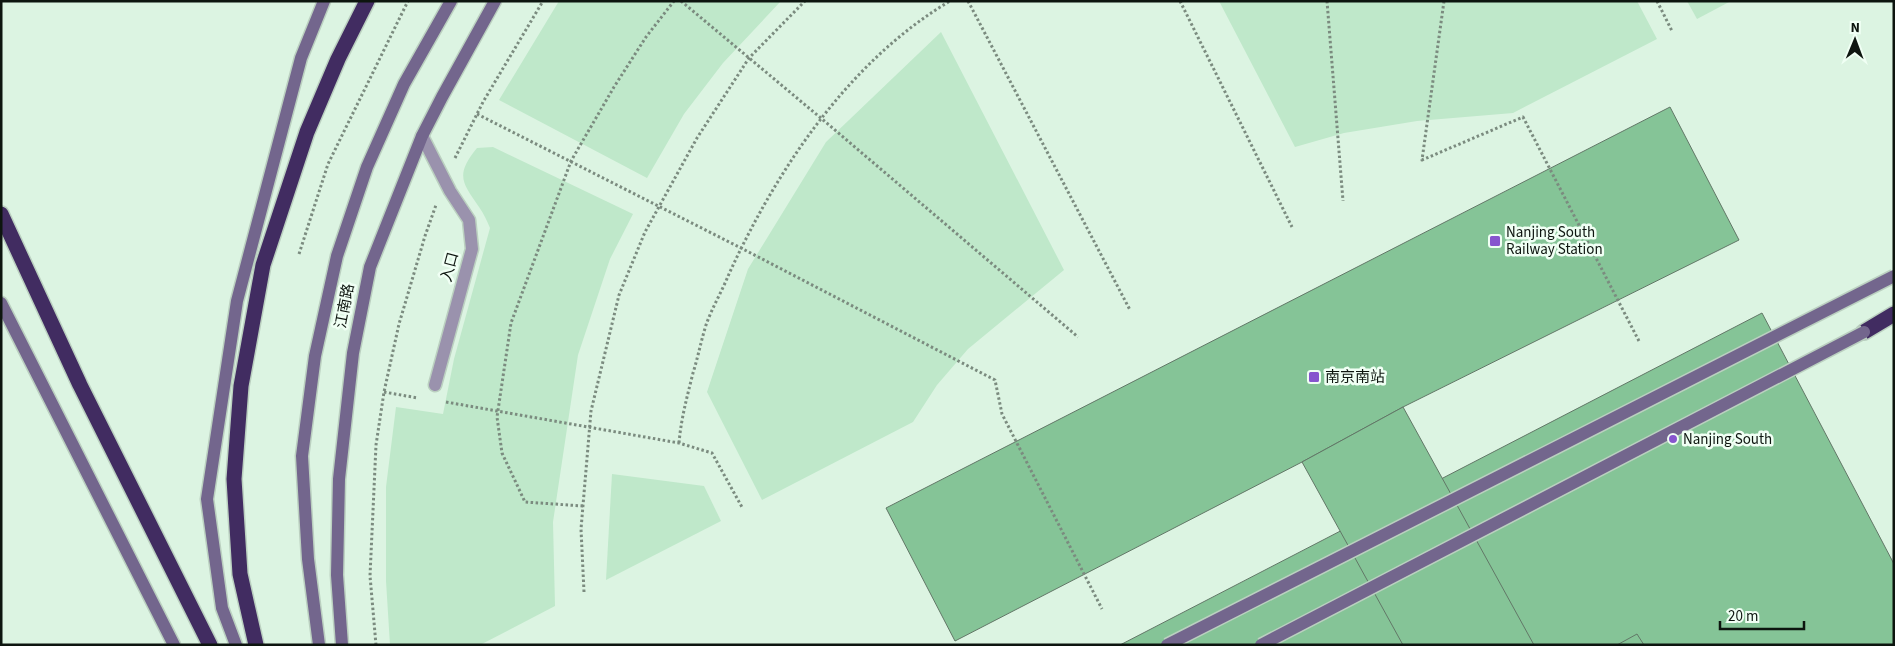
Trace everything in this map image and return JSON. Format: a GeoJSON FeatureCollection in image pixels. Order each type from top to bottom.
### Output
{"type":"FeatureCollection","features":[{"type":"Feature","properties":{"kind":"highway"},"geometry":{"type":"LineString","coordinates":[[256,645],[240,574],[234,478],[241,386],[263,265],[307,132],[338,59],[367,1]]}},
{"type":"Feature","properties":{"kind":"highway"},"geometry":{"type":"LineString","coordinates":[[1,214],[80,385],[210,645]]}},
{"type":"Feature","properties":{"kind":"highway"},"geometry":{"type":"LineString","coordinates":[[1864,332],[1894,314]]}},
{"type":"Feature","properties":{"kind":"main road"},"geometry":{"type":"LineString","coordinates":[[236,645],[222,608],[207,499],[237,301],[301,58],[324,1]]}},
{"type":"Feature","properties":{"kind":"main road"},"geometry":{"type":"LineString","coordinates":[[319,645],[308,560],[302,456],[315,356],[337,256],[367,167],[404,84],[451,1]]}},
{"type":"Feature","properties":{"kind":"main road","name":"江南路"},"geometry":{"type":"LineString","coordinates":[[342,645],[337,575],[339,479],[353,353],[370,267],[422,136],[495,1]]}},
{"type":"Feature","properties":{"kind":"main road"},"geometry":{"type":"LineString","coordinates":[[1167,645],[1894,276]]}},
{"type":"Feature","properties":{"kind":"main road"},"geometry":{"type":"LineString","coordinates":[[1,303],[174,645]]}},
{"type":"Feature","properties":{"kind":"main road"},"geometry":{"type":"LineString","coordinates":[[1261,645],[1864,332],[1894,320]]}},
{"type":"Feature","properties":{"kind":"lane","name":"入口"},"geometry":{"type":"LineString","coordinates":[[422,136],[469,220],[472,249],[435,385]]}},
{"type":"Feature","properties":{"kind":"path"},"geometry":{"type":"LineString","coordinates":[[299,254],[328,164],[408,1]]}},
{"type":"Feature","properties":{"kind":"path"},"geometry":{"type":"LineString","coordinates":[[376,645],[370,576],[376,445],[384,392],[399,324],[425,236],[445,180],[477,114],[543,1]]}},
{"type":"Feature","properties":{"kind":"path"},"geometry":{"type":"LineString","coordinates":[[583,506],[525,502],[502,453],[497,417],[511,323],[571,161],[614,87],[646,37],[674,1]]}},
{"type":"Feature","properties":{"kind":"path"},"geometry":{"type":"LineString","coordinates":[[681,1],[1078,337]]}},
{"type":"Feature","properties":{"kind":"path"},"geometry":{"type":"LineString","coordinates":[[584,592],[581,529],[591,411],[619,295],[645,232],[698,138],[749,58],[805,1]]}},
{"type":"Feature","properties":{"kind":"path"},"geometry":{"type":"LineString","coordinates":[[679,443],[681,419],[706,324],[741,248],[791,158],[842,94],[884,51],[926,15],[950,1]]}},
{"type":"Feature","properties":{"kind":"path"},"geometry":{"type":"LineString","coordinates":[[968,1],[1130,310]]}},
{"type":"Feature","properties":{"kind":"path"},"geometry":{"type":"LineString","coordinates":[[1180,1],[1292,227]]}},
{"type":"Feature","properties":{"kind":"path"},"geometry":{"type":"LineString","coordinates":[[1327,1],[1343,201]]}},
{"type":"Feature","properties":{"kind":"path"},"geometry":{"type":"LineString","coordinates":[[1444,1],[1422,160],[1523,117],[1640,343]]}},
{"type":"Feature","properties":{"kind":"path"},"geometry":{"type":"LineString","coordinates":[[1657,1],[1672,32]]}},
{"type":"Feature","properties":{"kind":"path"},"geometry":{"type":"LineString","coordinates":[[477,114],[660,206],[996,380],[1002,414],[1102,609]]}},
{"type":"Feature","properties":{"kind":"path"},"geometry":{"type":"LineString","coordinates":[[384,392],[422,398]]}},
{"type":"Feature","properties":{"kind":"path"},"geometry":{"type":"LineString","coordinates":[[441,401],[679,443],[712,453],[744,509]]}},
{"type":"Feature","properties":{"kind":"green space"},"geometry":{"type":"Polygon","coordinates":[[[559,1],[781,1],[723,63],[684,114],[647,178],[499,100],[559,1]]]}},
{"type":"Feature","properties":{"kind":"green space"},"geometry":{"type":"Polygon","coordinates":[[[1219,1],[1637,1],[1657,39],[1513,113],[1417,121],[1344,133],[1295,147],[1219,1]]]}},
{"type":"Feature","properties":{"kind":"green space"},"geometry":{"type":"Polygon","coordinates":[[[1687,1],[1731,1],[1697,19],[1687,1]]]}},
{"type":"Feature","properties":{"kind":"green space"},"geometry":{"type":"Polygon","coordinates":[[[941,32],[1064,270],[968,349],[937,385],[913,422],[762,500],[707,392],[748,269],[826,142],[941,32]]]}},
{"type":"Feature","properties":{"kind":"green space"},"geometry":{"type":"Polygon","coordinates":[[[493,147],[633,214],[610,259],[578,355],[553,522],[555,606],[480,645],[390,645],[386,581],[386,487],[396,407],[443,414],[454,359],[490,228],[468,191],[463,178],[463,172],[470,157],[477,148],[493,147]]]}},
{"type":"Feature","properties":{"kind":"green space"},"geometry":{"type":"Polygon","coordinates":[[[612,474],[704,486],[721,521],[606,580],[612,474]]]}},
{"type":"Feature","properties":{"kind":"building"},"geometry":{"type":"Polygon","coordinates":[[[1670,107],[1739,240],[1403,407],[1302,462],[955,641],[886,508],[1670,107]]]}},
{"type":"Feature","properties":{"kind":"building","name":"Nanjing South"},"geometry":{"type":"Polygon","coordinates":[[[1762,313],[1894,564],[1894,645],[1120,645],[1762,313]]]}},
{"type":"Feature","properties":{"kind":"building"},"geometry":{"type":"Polygon","coordinates":[[[1403,407],[1534,645],[1403,645],[1302,462],[1403,407]]]}},
{"type":"Feature","properties":{"kind":"building"},"geometry":{"type":"Polygon","coordinates":[[[1637,634],[1644,645],[1617,645],[1637,634]]]}},
{"type":"Feature","properties":{"kind":"place","name":"Nanjing South Railway Station"},"geometry":{"type":"Point","coordinates":[1495,241]}},
{"type":"Feature","properties":{"kind":"place","name":"南京南站"},"geometry":{"type":"Point","coordinates":[1314,377]}},
{"type":"Feature","properties":{"kind":"place","name":"Nanjing South"},"geometry":{"type":"Point","coordinates":[1673,439]}}]}
